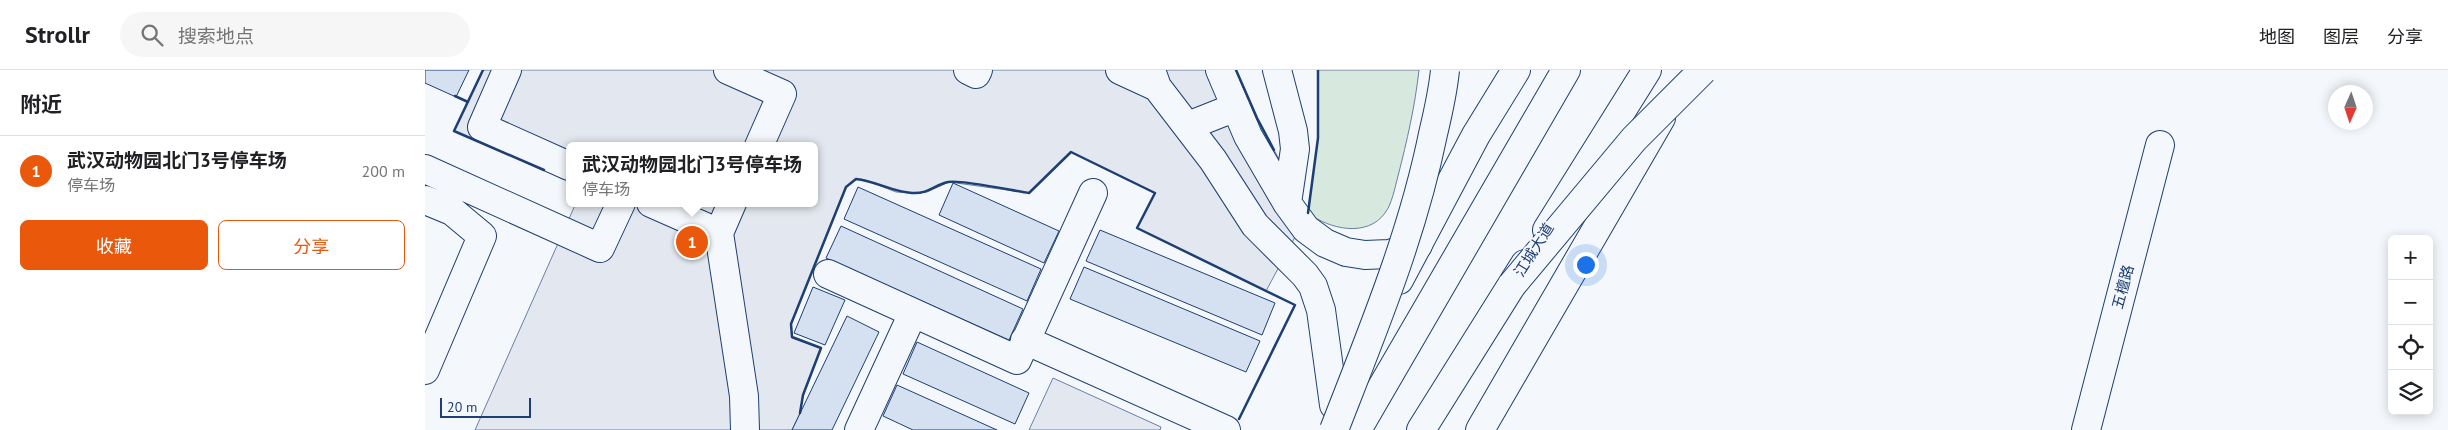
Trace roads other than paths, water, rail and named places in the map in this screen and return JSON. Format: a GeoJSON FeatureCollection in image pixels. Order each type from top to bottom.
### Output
{"type":"FeatureCollection","features":[{"type":"Feature","properties":{"kind":"main road"},"geometry":{"type":"LineString","coordinates":[[507,70],[482,127],[566,165]]}},
{"type":"Feature","properties":{"kind":"main road"},"geometry":{"type":"LineString","coordinates":[[728,70],[782,94],[761,142]]}},
{"type":"Feature","properties":{"kind":"main road"},"geometry":{"type":"LineString","coordinates":[[968,70],[976,74],[978,70]]}},
{"type":"Feature","properties":{"kind":"main road"},"geometry":{"type":"LineString","coordinates":[[1120,70],[1154,78],[1255,225],[1305,275],[1313,286],[1321,310],[1334,417]]}},
{"type":"Feature","properties":{"kind":"main road"},"geometry":{"type":"LineString","coordinates":[[1220,70],[1249,136],[1287,203],[1306,230],[1346,252],[1365,255],[1389,254],[1418,245]]}},
{"type":"Feature","properties":{"kind":"main road"},"geometry":{"type":"LineString","coordinates":[[1277,70],[1293,131],[1295,149],[1287,203]]}},
{"type":"Feature","properties":{"kind":"main road"},"geometry":{"type":"LineString","coordinates":[[1334,417],[1396,271],[1410,228],[1426,169],[1445,70]]}},
{"type":"Feature","properties":{"kind":"main road"},"geometry":{"type":"LineString","coordinates":[[1321,430],[1334,417],[1418,245],[1476,135],[1516,70]]}},
{"type":"Feature","properties":{"kind":"main road"},"geometry":{"type":"LineString","coordinates":[[1357,430],[1566,70]]}},
{"type":"Feature","properties":{"kind":"main road","name":"江城大道"},"geometry":{"type":"LineString","coordinates":[[1421,430],[1647,70]]}},
{"type":"Feature","properties":{"kind":"main road"},"geometry":{"type":"LineString","coordinates":[[1479,430],[1689,70]]}},
{"type":"Feature","properties":{"kind":"main road"},"geometry":{"type":"LineString","coordinates":[[1512,285],[1634,139],[1703,70]]}},
{"type":"Feature","properties":{"kind":"main road"},"geometry":{"type":"LineString","coordinates":[[1188,126],[1236,107]]}},
{"type":"Feature","properties":{"kind":"main road","name":"五檀路"},"geometry":{"type":"LineString","coordinates":[[2086,430],[2160,145]]}},
{"type":"Feature","properties":{"kind":"main road"},"geometry":{"type":"LineString","coordinates":[[425,170],[600,248],[619,207]]}},
{"type":"Feature","properties":{"kind":"main road"},"geometry":{"type":"LineString","coordinates":[[828,274],[1017,360],[1093,193]]}},
{"type":"Feature","properties":{"kind":"main road"},"geometry":{"type":"LineString","coordinates":[[425,200],[452,211],[482,236],[425,370]]}},
{"type":"Feature","properties":{"kind":"main road"},"geometry":{"type":"LineString","coordinates":[[660,207],[719,233]]}},
{"type":"Feature","properties":{"kind":"main road"},"geometry":{"type":"LineString","coordinates":[[730,207],[719,233],[744,396],[745,430]]}},
{"type":"Feature","properties":{"kind":"main road"},"geometry":{"type":"LineString","coordinates":[[859,430],[913,313]]}},
{"type":"Feature","properties":{"kind":"main road"},"geometry":{"type":"LineString","coordinates":[[1025,340],[1226,430]]}},
{"type":"Feature","properties":{"kind":"place","name":"武汉动物园北门3号停车场"},"geometry":{"type":"Point","coordinates":[692,242]}}]}
